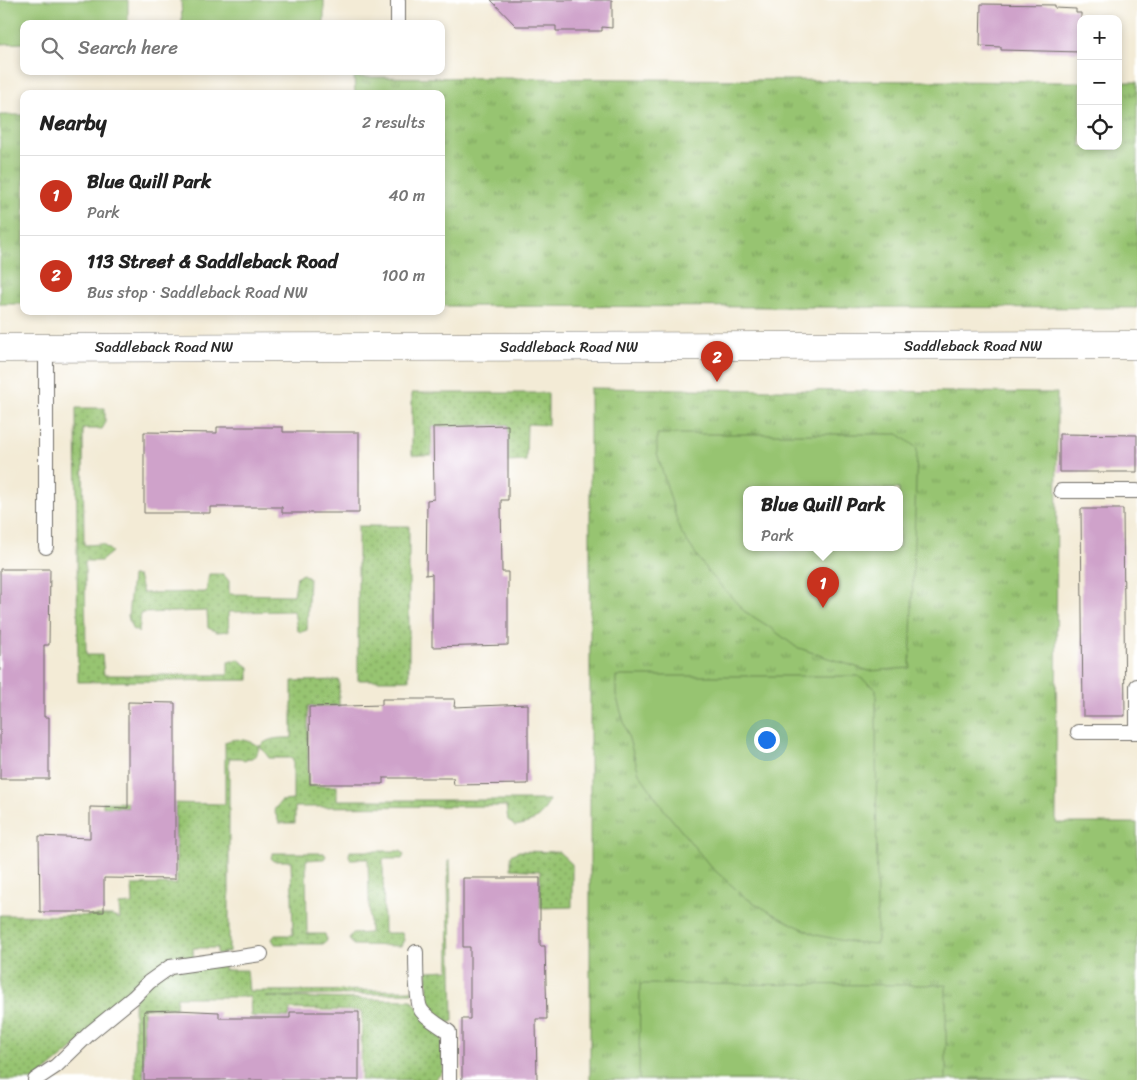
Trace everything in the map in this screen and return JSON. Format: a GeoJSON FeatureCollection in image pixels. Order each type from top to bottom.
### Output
{"type":"FeatureCollection","features":[{"type":"Feature","properties":{"kind":"street","name":"Saddleback Road NW"},"geometry":{"type":"LineString","coordinates":[[0,348],[1137,346]]}},
{"type":"Feature","properties":{"kind":"lane"},"geometry":{"type":"LineString","coordinates":[[398,0],[398,20]]}},
{"type":"Feature","properties":{"kind":"lane"},"geometry":{"type":"LineString","coordinates":[[46,348],[46,547]]}},
{"type":"Feature","properties":{"kind":"lane"},"geometry":{"type":"LineString","coordinates":[[1061,491],[1137,491]]}},
{"type":"Feature","properties":{"kind":"lane"},"geometry":{"type":"LineString","coordinates":[[1078,732],[1137,732],[1137,686]]}},
{"type":"Feature","properties":{"kind":"lane"},"geometry":{"type":"LineString","coordinates":[[416,952],[421,1010],[449,1032],[449,1080]]}},
{"type":"Feature","properties":{"kind":"lane"},"geometry":{"type":"LineString","coordinates":[[35,1080],[56,1066],[90,1033],[134,997],[149,982],[170,967],[261,954]]}},
{"type":"Feature","properties":{"kind":"green space"},"geometry":{"type":"Polygon","coordinates":[[[0,0],[128,0],[128,20],[20,20],[20,43],[0,44],[0,0]]]}},
{"type":"Feature","properties":{"kind":"green space"},"geometry":{"type":"Polygon","coordinates":[[[181,0],[324,0],[324,20],[182,20],[181,0]]]}},
{"type":"Feature","properties":{"kind":"green space"},"geometry":{"type":"Polygon","coordinates":[[[354,77],[1077,82],[1077,150],[1122,150],[1122,82],[1137,82],[1137,308],[445,306],[445,90],[355,90],[354,77]]]}},
{"type":"Feature","properties":{"kind":"green space"},"geometry":{"type":"Polygon","coordinates":[[[0,115],[20,115],[20,304],[0,304],[0,115]]]}},
{"type":"Feature","properties":{"kind":"green space"},"geometry":{"type":"Polygon","coordinates":[[[590,388],[1057,393],[1056,823],[1137,823],[1137,1080],[590,1080],[590,388]]]}},
{"type":"Feature","properties":{"kind":"green space"},"geometry":{"type":"Polygon","coordinates":[[[412,393],[548,393],[548,425],[527,424],[526,461],[508,462],[508,425],[431,427],[432,455],[412,455],[412,393]]]}},
{"type":"Feature","properties":{"kind":"green space"},"geometry":{"type":"Polygon","coordinates":[[[76,408],[105,408],[105,424],[102,429],[83,429],[84,545],[102,544],[112,552],[101,561],[85,561],[86,655],[102,655],[104,675],[228,675],[228,662],[238,659],[249,667],[249,680],[78,682],[76,408]]]}},
{"type":"Feature","properties":{"kind":"green space"},"geometry":{"type":"Polygon","coordinates":[[[657,434],[898,434],[917,448],[910,668],[869,671],[796,647],[744,611],[706,569],[680,531],[657,453],[657,434]]]}},
{"type":"Feature","properties":{"kind":"green space"},"geometry":{"type":"Polygon","coordinates":[[[358,526],[409,526],[409,680],[358,680],[358,526]]]}},
{"type":"Feature","properties":{"kind":"green space"},"geometry":{"type":"Polygon","coordinates":[[[209,574],[223,574],[229,581],[229,594],[294,595],[297,576],[303,574],[309,578],[307,630],[301,632],[297,630],[294,611],[228,612],[229,631],[217,632],[208,628],[207,611],[141,613],[139,632],[132,629],[128,617],[132,576],[138,576],[143,593],[206,592],[209,574]]]}},
{"type":"Feature","properties":{"kind":"green space"},"geometry":{"type":"Polygon","coordinates":[[[616,676],[858,676],[876,689],[877,944],[850,942],[816,935],[780,918],[746,898],[711,867],[665,811],[639,773],[616,695],[616,676]]]}},
{"type":"Feature","properties":{"kind":"green space"},"geometry":{"type":"Polygon","coordinates":[[[339,680],[339,706],[308,706],[308,786],[337,786],[337,800],[549,800],[544,811],[536,819],[514,826],[508,820],[506,806],[295,807],[295,823],[279,823],[274,810],[281,801],[293,800],[293,758],[269,758],[260,746],[279,738],[292,738],[292,681],[339,680]]]}},
{"type":"Feature","properties":{"kind":"green space"},"geometry":{"type":"Polygon","coordinates":[[[239,739],[260,746],[256,756],[244,761],[240,758],[229,758],[229,952],[217,954],[217,948],[193,948],[194,962],[224,958],[224,970],[247,970],[249,991],[412,990],[412,993],[265,997],[412,1000],[430,1024],[442,1036],[443,1072],[435,1080],[361,1080],[362,1011],[290,1009],[289,1017],[251,1016],[250,997],[177,997],[176,1008],[143,1008],[144,1080],[135,1080],[134,997],[35,1080],[0,1080],[0,915],[112,916],[120,919],[119,905],[133,904],[132,885],[177,884],[175,808],[103,807],[103,802],[225,804],[225,742],[239,739]]]}},
{"type":"Feature","properties":{"kind":"green space"},"geometry":{"type":"Polygon","coordinates":[[[350,851],[401,851],[404,855],[402,859],[383,859],[384,933],[402,933],[404,940],[401,946],[353,945],[349,939],[352,934],[370,933],[368,859],[350,859],[350,851]]]}},
{"type":"Feature","properties":{"kind":"green space"},"geometry":{"type":"Polygon","coordinates":[[[519,851],[559,852],[572,864],[572,907],[540,908],[540,871],[511,869],[511,855],[519,851]]]}},
{"type":"Feature","properties":{"kind":"green space"},"geometry":{"type":"Polygon","coordinates":[[[273,853],[324,853],[326,856],[324,859],[306,860],[307,934],[325,934],[327,941],[323,944],[275,944],[272,939],[275,935],[293,935],[291,861],[273,861],[271,857],[273,853]]]}},
{"type":"Feature","properties":{"kind":"green space"},"geometry":{"type":"Polygon","coordinates":[[[448,861],[450,861],[453,1021],[448,1023],[428,1004],[427,971],[449,970],[448,861]]]}},
{"type":"Feature","properties":{"kind":"green space"},"geometry":{"type":"Polygon","coordinates":[[[640,984],[946,985],[946,1080],[639,1080],[640,984]]]}},
{"type":"Feature","properties":{"kind":"green space"},"geometry":{"type":"Polygon","coordinates":[[[972,1078],[1103,1080],[972,1080],[972,1078]]]}},
{"type":"Feature","properties":{"kind":"building"},"geometry":{"type":"Polygon","coordinates":[[[491,0],[612,0],[612,28],[602,27],[602,31],[556,31],[556,26],[516,26],[491,0]]]}},
{"type":"Feature","properties":{"kind":"building"},"geometry":{"type":"Polygon","coordinates":[[[981,4],[1055,5],[1055,8],[1076,9],[1076,13],[1081,13],[1081,15],[1077,15],[1077,52],[1001,50],[1001,47],[980,46],[981,4]]]}},
{"type":"Feature","properties":{"kind":"building"},"geometry":{"type":"Polygon","coordinates":[[[508,425],[508,500],[501,500],[502,572],[508,572],[508,645],[432,647],[432,574],[426,575],[427,500],[434,499],[433,427],[508,425]]]}},
{"type":"Feature","properties":{"kind":"building"},"geometry":{"type":"Polygon","coordinates":[[[217,427],[283,427],[283,432],[359,432],[359,513],[282,513],[282,507],[210,507],[210,513],[144,513],[144,432],[217,433],[217,427]]]}},
{"type":"Feature","properties":{"kind":"building"},"geometry":{"type":"Polygon","coordinates":[[[1059,434],[1137,435],[1137,472],[1059,472],[1059,434]]]}},
{"type":"Feature","properties":{"kind":"building"},"geometry":{"type":"Polygon","coordinates":[[[1081,509],[1123,509],[1125,716],[1083,716],[1081,509]]]}},
{"type":"Feature","properties":{"kind":"building"},"geometry":{"type":"Polygon","coordinates":[[[0,569],[50,569],[49,645],[44,645],[44,717],[49,717],[49,779],[0,779],[0,569]]]}},
{"type":"Feature","properties":{"kind":"building"},"geometry":{"type":"Polygon","coordinates":[[[382,699],[455,699],[454,707],[528,704],[528,784],[454,785],[453,778],[383,778],[383,784],[310,784],[309,707],[382,705],[382,699]]]}},
{"type":"Feature","properties":{"kind":"building"},"geometry":{"type":"Polygon","coordinates":[[[128,702],[175,703],[175,879],[104,878],[104,912],[40,912],[39,836],[90,838],[90,807],[128,808],[128,702]]]}},
{"type":"Feature","properties":{"kind":"building"},"geometry":{"type":"Polygon","coordinates":[[[463,878],[540,878],[540,946],[545,946],[547,1019],[536,1019],[537,1080],[462,1080],[462,1019],[470,1019],[470,947],[463,947],[463,878]]]}},
{"type":"Feature","properties":{"kind":"building"},"geometry":{"type":"Polygon","coordinates":[[[144,1011],[219,1012],[219,1018],[290,1018],[290,1012],[359,1012],[359,1080],[144,1080],[144,1011]]]}},
{"type":"Feature","properties":{"kind":"place","name":"113 Street & Saddleback Road"},"geometry":{"type":"Point","coordinates":[717,382]}},
{"type":"Feature","properties":{"kind":"place","name":"Blue Quill Park"},"geometry":{"type":"Point","coordinates":[823,608]}}]}
